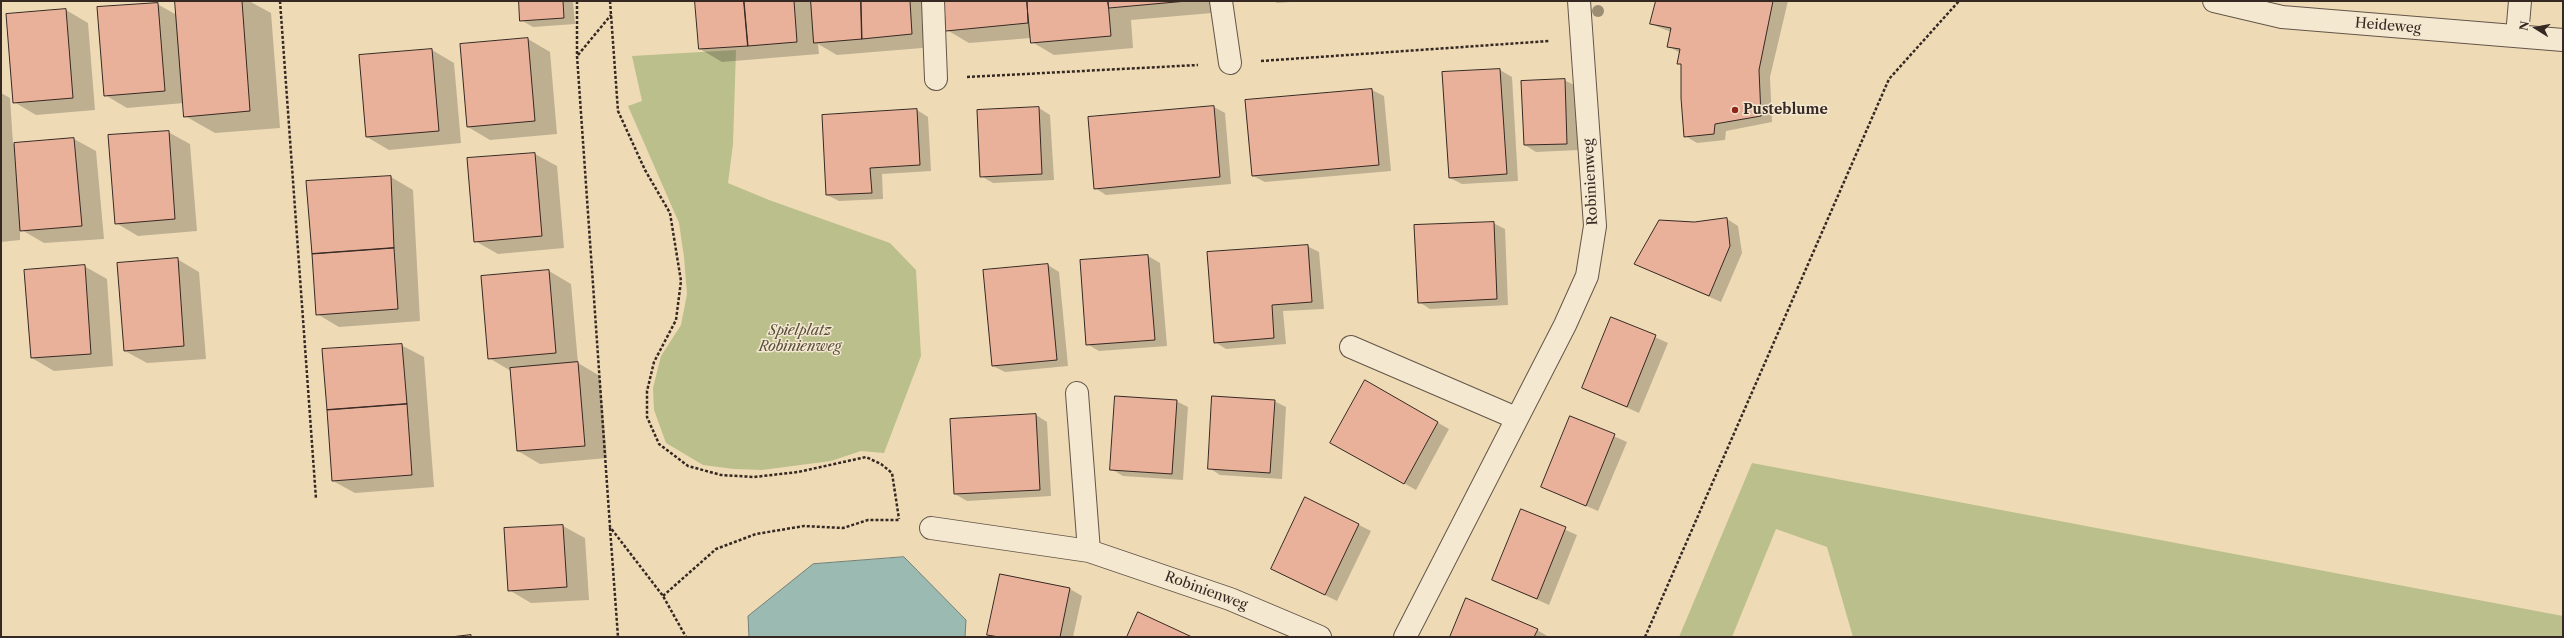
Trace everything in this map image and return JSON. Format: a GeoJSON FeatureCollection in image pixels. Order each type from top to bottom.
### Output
{"type":"FeatureCollection","features":[{"type":"Feature","properties":{"kind":"street"},"geometry":{"type":"LineString","coordinates":[[933,1],[936,79]]}},
{"type":"Feature","properties":{"kind":"street"},"geometry":{"type":"LineString","coordinates":[[1221,1],[1230,63]]}},
{"type":"Feature","properties":{"kind":"street","name":"Robinienweg"},"geometry":{"type":"LineString","coordinates":[[1405,637],[1516,418],[1565,326],[1587,276],[1595,226],[1579,1]]}},
{"type":"Feature","properties":{"kind":"street","name":"Heideweg"},"geometry":{"type":"LineString","coordinates":[[2214,1],[2282,17],[2563,40]]}},
{"type":"Feature","properties":{"kind":"street"},"geometry":{"type":"LineString","coordinates":[[2517,36],[2520,1]]}},
{"type":"Feature","properties":{"kind":"street"},"geometry":{"type":"LineString","coordinates":[[1351,347],[1516,418]]}},
{"type":"Feature","properties":{"kind":"street"},"geometry":{"type":"LineString","coordinates":[[1077,393],[1089,551]]}},
{"type":"Feature","properties":{"kind":"street","name":"Robinienweg"},"geometry":{"type":"LineString","coordinates":[[931,528],[1089,551],[1230,599],[1320,637]]}},
{"type":"Feature","properties":{"kind":"path"},"geometry":{"type":"LineString","coordinates":[[280,1],[316,499]]}},
{"type":"Feature","properties":{"kind":"path"},"geometry":{"type":"LineString","coordinates":[[577,1],[578,56],[618,637]]}},
{"type":"Feature","properties":{"kind":"path"},"geometry":{"type":"LineString","coordinates":[[610,1],[618,111],[645,170],[670,214],[681,281],[676,320],[654,362],[647,391],[647,417],[659,444],[688,466],[721,475],[754,476],[791,472],[866,457],[881,464],[892,473],[900,520]]}},
{"type":"Feature","properties":{"kind":"path"},"geometry":{"type":"LineString","coordinates":[[1645,637],[1889,79],[1959,1]]}},
{"type":"Feature","properties":{"kind":"path"},"geometry":{"type":"LineString","coordinates":[[578,56],[611,15]]}},
{"type":"Feature","properties":{"kind":"path"},"geometry":{"type":"LineString","coordinates":[[663,596],[716,549],[756,534],[804,526],[843,528],[868,520],[900,520],[931,528]]}},
{"type":"Feature","properties":{"kind":"path"},"geometry":{"type":"LineString","coordinates":[[610,527],[663,596],[686,637]]}},
{"type":"Feature","properties":{"kind":"green space","name":"Spielplatz Robinienweg"},"geometry":{"type":"Polygon","coordinates":[[[736,50],[733,144],[728,183],[769,200],[890,243],[916,270],[921,356],[884,453],[861,451],[831,461],[762,470],[734,469],[703,465],[666,443],[654,410],[653,388],[661,356],[681,325],[687,294],[684,257],[679,223],[628,106],[642,101],[632,56],[736,50]]]}},
{"type":"Feature","properties":{"kind":"green space"},"geometry":{"type":"Polygon","coordinates":[[[1752,463],[2563,616],[2563,637],[1853,637],[1827,547],[1776,529],[1732,637],[1679,637],[1752,463]]]}},
{"type":"Feature","properties":{"kind":"water"},"geometry":{"type":"Polygon","coordinates":[[[904,557],[966,620],[965,637],[749,637],[748,616],[813,564],[904,557]]]}},
{"type":"Feature","properties":{"kind":"building"},"geometry":{"type":"Polygon","coordinates":[[[175,1],[242,1],[250,111],[184,117],[175,1]]]}},
{"type":"Feature","properties":{"kind":"building"},"geometry":{"type":"Polygon","coordinates":[[[519,1],[563,1],[564,18],[520,21],[519,1]]]}},
{"type":"Feature","properties":{"kind":"building"},"geometry":{"type":"Polygon","coordinates":[[[695,1],[744,1],[748,46],[699,49],[695,1]]]}},
{"type":"Feature","properties":{"kind":"building"},"geometry":{"type":"Polygon","coordinates":[[[744,1],[794,1],[797,42],[748,46],[744,1]]]}},
{"type":"Feature","properties":{"kind":"building"},"geometry":{"type":"Polygon","coordinates":[[[811,1],[861,1],[862,39],[814,43],[811,1]]]}},
{"type":"Feature","properties":{"kind":"building"},"geometry":{"type":"Polygon","coordinates":[[[861,1],[910,1],[912,34],[862,39],[861,1]]]}},
{"type":"Feature","properties":{"kind":"building"},"geometry":{"type":"Polygon","coordinates":[[[944,1],[1027,1],[1028,23],[946,31],[944,1]]]}},
{"type":"Feature","properties":{"kind":"building"},"geometry":{"type":"Polygon","coordinates":[[[1027,1],[1108,1],[1111,36],[1031,43],[1027,1]]]}},
{"type":"Feature","properties":{"kind":"building"},"geometry":{"type":"Polygon","coordinates":[[[1108,1],[1187,1],[1109,8],[1108,1]]]}},
{"type":"Feature","properties":{"kind":"building"},"geometry":{"type":"Polygon","coordinates":[[[1656,1],[1773,1],[1759,70],[1761,116],[1715,124],[1714,134],[1684,137],[1681,98],[1681,64],[1677,64],[1680,49],[1667,47],[1671,28],[1650,24],[1656,1]]]}},
{"type":"Feature","properties":{"kind":"building"},"geometry":{"type":"Polygon","coordinates":[[[158,3],[165,91],[104,96],[97,7],[158,3]]]}},
{"type":"Feature","properties":{"kind":"building"},"geometry":{"type":"Polygon","coordinates":[[[66,9],[73,98],[13,103],[6,14],[66,9]]]}},
{"type":"Feature","properties":{"kind":"building"},"geometry":{"type":"Polygon","coordinates":[[[528,38],[535,121],[467,127],[460,44],[528,38]]]}},
{"type":"Feature","properties":{"kind":"building"},"geometry":{"type":"Polygon","coordinates":[[[432,49],[439,131],[366,137],[359,55],[432,49]]]}},
{"type":"Feature","properties":{"kind":"building"},"geometry":{"type":"Polygon","coordinates":[[[1500,69],[1507,174],[1449,178],[1442,72],[1500,69]]]}},
{"type":"Feature","properties":{"kind":"building"},"geometry":{"type":"Polygon","coordinates":[[[1565,79],[1567,144],[1524,145],[1521,81],[1565,79]]]}},
{"type":"Feature","properties":{"kind":"building"},"geometry":{"type":"Polygon","coordinates":[[[1372,89],[1379,165],[1252,176],[1245,100],[1372,89]]]}},
{"type":"Feature","properties":{"kind":"building"},"geometry":{"type":"Polygon","coordinates":[[[1214,106],[1220,177],[1094,189],[1088,117],[1214,106]]]}},
{"type":"Feature","properties":{"kind":"building"},"geometry":{"type":"Polygon","coordinates":[[[1039,107],[1042,174],[980,177],[977,110],[1039,107]]]}},
{"type":"Feature","properties":{"kind":"building"},"geometry":{"type":"Polygon","coordinates":[[[917,109],[920,165],[870,168],[872,193],[826,195],[822,115],[917,109]]]}},
{"type":"Feature","properties":{"kind":"building"},"geometry":{"type":"Polygon","coordinates":[[[169,131],[175,219],[115,224],[108,135],[169,131]]]}},
{"type":"Feature","properties":{"kind":"building"},"geometry":{"type":"Polygon","coordinates":[[[74,138],[82,226],[20,231],[14,143],[74,138]]]}},
{"type":"Feature","properties":{"kind":"building"},"geometry":{"type":"Polygon","coordinates":[[[535,153],[542,236],[474,242],[467,158],[535,153]]]}},
{"type":"Feature","properties":{"kind":"building"},"geometry":{"type":"Polygon","coordinates":[[[391,176],[394,248],[312,254],[306,181],[391,176]]]}},
{"type":"Feature","properties":{"kind":"building"},"geometry":{"type":"Polygon","coordinates":[[[1727,218],[1730,246],[1709,296],[1634,264],[1659,220],[1694,222],[1727,218]]]}},
{"type":"Feature","properties":{"kind":"building"},"geometry":{"type":"Polygon","coordinates":[[[1494,222],[1497,299],[1418,303],[1414,225],[1494,222]]]}},
{"type":"Feature","properties":{"kind":"building"},"geometry":{"type":"Polygon","coordinates":[[[1308,245],[1312,302],[1272,305],[1274,338],[1214,343],[1207,252],[1308,245]]]}},
{"type":"Feature","properties":{"kind":"building"},"geometry":{"type":"Polygon","coordinates":[[[394,248],[398,309],[316,315],[312,254],[394,248]]]}},
{"type":"Feature","properties":{"kind":"building"},"geometry":{"type":"Polygon","coordinates":[[[1148,255],[1155,340],[1086,345],[1080,260],[1148,255]]]}},
{"type":"Feature","properties":{"kind":"building"},"geometry":{"type":"Polygon","coordinates":[[[178,258],[184,346],[124,351],[117,263],[178,258]]]}},
{"type":"Feature","properties":{"kind":"building"},"geometry":{"type":"Polygon","coordinates":[[[1048,264],[1057,360],[992,366],[983,270],[1048,264]]]}},
{"type":"Feature","properties":{"kind":"building"},"geometry":{"type":"Polygon","coordinates":[[[85,265],[91,354],[31,358],[24,270],[85,265]]]}},
{"type":"Feature","properties":{"kind":"building"},"geometry":{"type":"Polygon","coordinates":[[[549,270],[556,353],[488,359],[481,276],[549,270]]]}},
{"type":"Feature","properties":{"kind":"building"},"geometry":{"type":"Polygon","coordinates":[[[1611,317],[1656,335],[1627,407],[1582,388],[1611,317]]]}},
{"type":"Feature","properties":{"kind":"building"},"geometry":{"type":"Polygon","coordinates":[[[402,344],[407,404],[327,410],[322,349],[402,344]]]}},
{"type":"Feature","properties":{"kind":"building"},"geometry":{"type":"Polygon","coordinates":[[[578,362],[585,446],[517,451],[510,368],[578,362]]]}},
{"type":"Feature","properties":{"kind":"building"},"geometry":{"type":"Polygon","coordinates":[[[1365,380],[1438,422],[1404,484],[1330,443],[1365,380]]]}},
{"type":"Feature","properties":{"kind":"building"},"geometry":{"type":"Polygon","coordinates":[[[1115,396],[1177,400],[1172,474],[1110,470],[1115,396]]]}},
{"type":"Feature","properties":{"kind":"building"},"geometry":{"type":"Polygon","coordinates":[[[1212,396],[1275,400],[1270,473],[1208,469],[1212,396]]]}},
{"type":"Feature","properties":{"kind":"building"},"geometry":{"type":"Polygon","coordinates":[[[407,404],[412,475],[332,481],[327,410],[407,404]]]}},
{"type":"Feature","properties":{"kind":"building"},"geometry":{"type":"Polygon","coordinates":[[[1036,414],[1040,490],[954,494],[950,419],[1036,414]]]}},
{"type":"Feature","properties":{"kind":"building"},"geometry":{"type":"Polygon","coordinates":[[[1570,416],[1615,434],[1586,506],[1541,487],[1570,416]]]}},
{"type":"Feature","properties":{"kind":"building"},"geometry":{"type":"Polygon","coordinates":[[[1305,497],[1359,524],[1325,595],[1271,569],[1305,497]]]}},
{"type":"Feature","properties":{"kind":"building"},"geometry":{"type":"Polygon","coordinates":[[[1521,509],[1566,527],[1537,599],[1492,580],[1521,509]]]}},
{"type":"Feature","properties":{"kind":"building"},"geometry":{"type":"Polygon","coordinates":[[[563,525],[567,587],[508,591],[504,528],[563,525]]]}},
{"type":"Feature","properties":{"kind":"building"},"geometry":{"type":"Polygon","coordinates":[[[1000,574],[1070,588],[1060,637],[999,637],[987,635],[1000,574]]]}},
{"type":"Feature","properties":{"kind":"building"},"geometry":{"type":"Polygon","coordinates":[[[1466,598],[1538,629],[1534,637],[1450,637],[1466,598]]]}},
{"type":"Feature","properties":{"kind":"building"},"geometry":{"type":"Polygon","coordinates":[[[1138,612],[1192,637],[1127,637],[1138,612]]]}},
{"type":"Feature","properties":{"kind":"building"},"geometry":{"type":"Polygon","coordinates":[[[471,635],[471,637],[451,637],[471,635]]]}},
{"type":"Feature","properties":{"kind":"place","name":"Pusteblume"},"geometry":{"type":"Point","coordinates":[1735,110]}}]}
